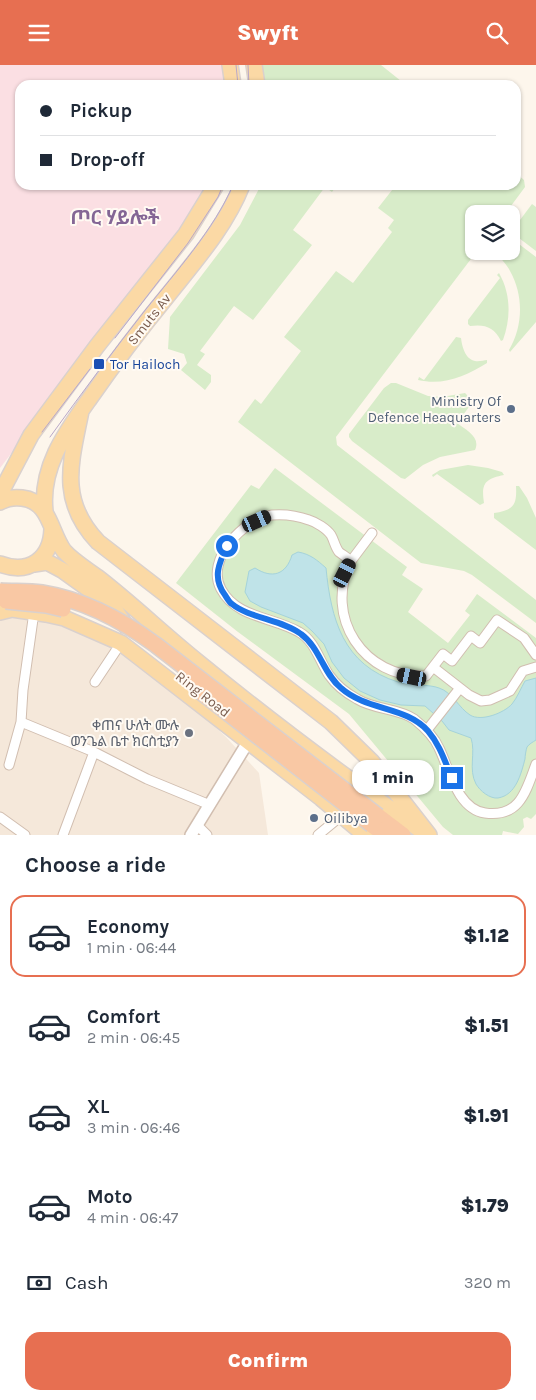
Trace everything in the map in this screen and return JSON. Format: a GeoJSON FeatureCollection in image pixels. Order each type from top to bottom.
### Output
{"type":"FeatureCollection","features":[{"type":"Feature","properties":{"kind":"highway","name":"Ring Road"},"geometry":{"type":"LineString","coordinates":[[0,591],[32,592],[60,597],[94,608],[123,623],[156,645],[372,825]]}},
{"type":"Feature","properties":{"kind":"highway","name":"Ring Road"},"geometry":{"type":"LineString","coordinates":[[0,602],[46,605],[65,609],[84,615],[119,632],[157,658],[385,835]]}},
{"type":"Feature","properties":{"kind":"highway"},"geometry":{"type":"LineString","coordinates":[[372,825],[404,835]]}},
{"type":"Feature","properties":{"kind":"main road"},"geometry":{"type":"LineString","coordinates":[[230,65],[232,80]]}},
{"type":"Feature","properties":{"kind":"main road"},"geometry":{"type":"LineString","coordinates":[[254,65],[256,80]]}},
{"type":"Feature","properties":{"kind":"main road","name":"Smuts Av"},"geometry":{"type":"LineString","coordinates":[[0,494],[31,435],[186,234],[213,190]]}},
{"type":"Feature","properties":{"kind":"main road","name":"Smuts Av"},"geometry":{"type":"LineString","coordinates":[[45,511],[43,494],[51,463],[68,429],[146,323],[210,241],[240,190]]}},
{"type":"Feature","properties":{"kind":"main road"},"geometry":{"type":"LineString","coordinates":[[81,411],[72,456],[70,484],[79,519],[88,532],[104,547],[331,722],[372,762],[428,835]]}},
{"type":"Feature","properties":{"kind":"main road"},"geometry":{"type":"LineString","coordinates":[[0,502],[16,497],[27,498],[37,503],[50,519],[52,529],[52,539],[48,549],[42,557],[31,565],[0,602]]}},
{"type":"Feature","properties":{"kind":"main road"},"geometry":{"type":"LineString","coordinates":[[52,529],[60,544],[73,559],[117,592],[197,661],[292,736],[428,835]]}},
{"type":"Feature","properties":{"kind":"main road"},"geometry":{"type":"LineString","coordinates":[[0,564],[9,567],[48,562],[62,570],[102,598],[117,613],[132,634],[145,661]]}},
{"type":"Feature","properties":{"kind":"main road"},"geometry":{"type":"LineString","coordinates":[[0,612],[12,609],[64,618],[121,643],[341,816],[372,825]]}},
{"type":"Feature","properties":{"kind":"street"},"geometry":{"type":"LineString","coordinates":[[351,561],[338,551],[329,533],[311,520],[295,516],[271,515],[244,527],[238,533],[227,546],[216,573],[220,589],[232,604],[300,632],[312,643],[329,675],[341,688],[360,701],[413,718],[427,730],[438,746],[457,791],[466,803],[482,813],[499,813],[516,807],[524,797],[536,764]]}},
{"type":"Feature","properties":{"kind":"street"},"geometry":{"type":"LineString","coordinates":[[372,533],[351,561],[345,573],[342,592],[348,628],[355,642],[366,655],[382,667],[412,677],[426,676],[443,653],[452,661],[471,636],[480,643],[497,620],[524,638],[536,655]]}},
{"type":"Feature","properties":{"kind":"street"},"geometry":{"type":"LineString","coordinates":[[9,765],[21,722],[24,682],[34,612]]}},
{"type":"Feature","properties":{"kind":"street"},"geometry":{"type":"LineString","coordinates":[[95,682],[121,643]]}},
{"type":"Feature","properties":{"kind":"street"},"geometry":{"type":"LineString","coordinates":[[433,667],[458,692],[481,701],[490,700],[510,691],[523,671],[536,667]]}},
{"type":"Feature","properties":{"kind":"street"},"geometry":{"type":"LineString","coordinates":[[427,730],[458,692]]}},
{"type":"Feature","properties":{"kind":"street"},"geometry":{"type":"LineString","coordinates":[[21,722],[94,752],[147,779],[210,805]]}},
{"type":"Feature","properties":{"kind":"street"},"geometry":{"type":"LineString","coordinates":[[207,835],[194,830],[248,742]]}},
{"type":"Feature","properties":{"kind":"street"},"geometry":{"type":"LineString","coordinates":[[63,835],[94,752]]}},
{"type":"Feature","properties":{"kind":"street"},"geometry":{"type":"LineString","coordinates":[[318,835],[341,816]]}},
{"type":"Feature","properties":{"kind":"street"},"geometry":{"type":"LineString","coordinates":[[0,817],[24,835]]}},
{"type":"Feature","properties":{"kind":"shaded area"},"geometry":{"type":"Polygon","coordinates":[[[0,65],[226,65],[228,80],[15,80],[15,190],[208,190],[192,218],[0,468],[0,65]]]}},
{"type":"Feature","properties":{"kind":"shaded area"},"geometry":{"type":"Polygon","coordinates":[[[0,604],[67,613],[164,679],[226,737],[259,773],[268,835],[0,835],[0,604]]]}},
{"type":"Feature","properties":{"kind":"green space"},"geometry":{"type":"Polygon","coordinates":[[[260,65],[381,65],[400,80],[264,80],[260,65]]]}},
{"type":"Feature","properties":{"kind":"green space"},"geometry":{"type":"Polygon","coordinates":[[[521,177],[524,180],[525,187],[512,205],[465,205],[465,260],[470,260],[336,437],[337,445],[536,600],[536,623],[472,575],[464,571],[421,563],[238,422],[255,399],[261,404],[301,351],[284,337],[336,271],[353,283],[392,232],[388,228],[394,220],[378,208],[392,190],[521,190],[521,177]]]}},
{"type":"Feature","properties":{"kind":"green space"},"geometry":{"type":"Polygon","coordinates":[[[258,190],[323,190],[293,230],[312,245],[253,320],[234,306],[200,351],[205,354],[197,365],[211,375],[211,382],[205,390],[181,370],[187,363],[184,354],[168,349],[170,317],[240,225],[258,190]]]}},
{"type":"Feature","properties":{"kind":"green space"},"geometry":{"type":"Polygon","coordinates":[[[532,204],[536,207],[536,251],[520,239],[520,220],[532,204]]]}},
{"type":"Feature","properties":{"kind":"green space"},"geometry":{"type":"Polygon","coordinates":[[[520,245],[536,257],[536,322],[510,352],[509,350],[514,341],[519,321],[520,301],[515,281],[509,268],[502,260],[520,260],[520,245]]]}},
{"type":"Feature","properties":{"kind":"green space"},"geometry":{"type":"Polygon","coordinates":[[[499,273],[508,298],[506,332],[501,341],[495,332],[488,327],[470,326],[468,324],[468,320],[500,278],[497,275],[499,273]]]}},
{"type":"Feature","properties":{"kind":"green space"},"geometry":{"type":"Polygon","coordinates":[[[456,337],[461,338],[463,348],[469,358],[477,361],[487,360],[487,363],[463,376],[446,381],[428,382],[418,380],[419,377],[424,380],[456,337]]]}},
{"type":"Feature","properties":{"kind":"green space"},"geometry":{"type":"Polygon","coordinates":[[[391,383],[396,383],[428,396],[442,397],[465,393],[472,400],[472,403],[457,423],[468,431],[476,441],[475,450],[440,457],[423,465],[405,479],[401,478],[352,441],[349,434],[384,388],[391,383]]]}},
{"type":"Feature","properties":{"kind":"green space"},"geometry":{"type":"Polygon","coordinates":[[[468,465],[488,468],[502,472],[504,475],[492,478],[486,483],[483,491],[484,503],[480,505],[437,474],[433,477],[432,475],[440,470],[468,465]]]}},
{"type":"Feature","properties":{"kind":"green space"},"geometry":{"type":"Polygon","coordinates":[[[275,468],[407,567],[402,575],[423,589],[408,612],[448,643],[470,615],[465,611],[477,594],[536,638],[536,814],[531,819],[527,817],[523,819],[524,827],[518,834],[503,831],[502,835],[453,835],[443,827],[349,714],[238,632],[176,583],[251,485],[259,489],[275,468]]]}},
{"type":"Feature","properties":{"kind":"green space"},"geometry":{"type":"Polygon","coordinates":[[[516,486],[519,486],[527,498],[536,518],[536,550],[494,518],[494,513],[513,506],[516,498],[516,486]]]}},
{"type":"Feature","properties":{"kind":"water"},"geometry":{"type":"Polygon","coordinates":[[[298,552],[313,558],[326,568],[336,622],[343,638],[352,652],[364,664],[379,674],[398,682],[430,686],[444,690],[470,715],[475,717],[486,717],[508,707],[516,699],[525,681],[536,678],[536,740],[527,747],[517,783],[509,793],[495,798],[486,794],[478,787],[472,767],[473,749],[471,738],[449,730],[425,706],[401,705],[380,700],[360,691],[344,678],[332,662],[324,644],[303,623],[250,601],[245,592],[249,571],[255,568],[267,573],[278,573],[286,567],[292,555],[298,552]]]}},
{"type":"Feature","properties":{"kind":"tram line"},"geometry":{"type":"LineString","coordinates":[[236,65],[238,80]]}},
{"type":"Feature","properties":{"kind":"tram line"},"geometry":{"type":"LineString","coordinates":[[248,65],[249,80]]}},
{"type":"Feature","properties":{"kind":"tram line"},"geometry":{"type":"LineString","coordinates":[[115,338],[188,243],[221,190]]}},
{"type":"Feature","properties":{"kind":"tram line"},"geometry":{"type":"LineString","coordinates":[[50,437],[121,341],[194,250],[216,217],[230,190]]}},
{"type":"Feature","properties":{"kind":"tram line"},"geometry":{"type":"LineString","coordinates":[[42,432],[90,369]]}},
{"type":"Feature","properties":{"kind":"place","name":"Tor Hailoch"},"geometry":{"type":"Point","coordinates":[99,364]}},
{"type":"Feature","properties":{"kind":"place","name":"Ministry Of Defence Heaquarters"},"geometry":{"type":"Point","coordinates":[511,409]}},
{"type":"Feature","properties":{"kind":"place","name":"ቀጠና ሁለት ሙሉ ወንጌል ቤተ ክርስቲያን"},"geometry":{"type":"Point","coordinates":[189,733]}},
{"type":"Feature","properties":{"kind":"place","name":"Oilibya"},"geometry":{"type":"Point","coordinates":[314,818]}},
{"type":"Feature","properties":{"kind":"district","name":"ጦር ሃይሎች"},"geometry":{"type":"Point","coordinates":[115,217]}},
{"type":"Feature","properties":{"kind":"route"},"geometry":{"type":"LineString","coordinates":[[227,546],[216,573],[220,589],[232,604],[300,632],[312,643],[329,675],[341,688],[360,701],[413,718],[427,730],[438,746],[452,778]]}}]}
